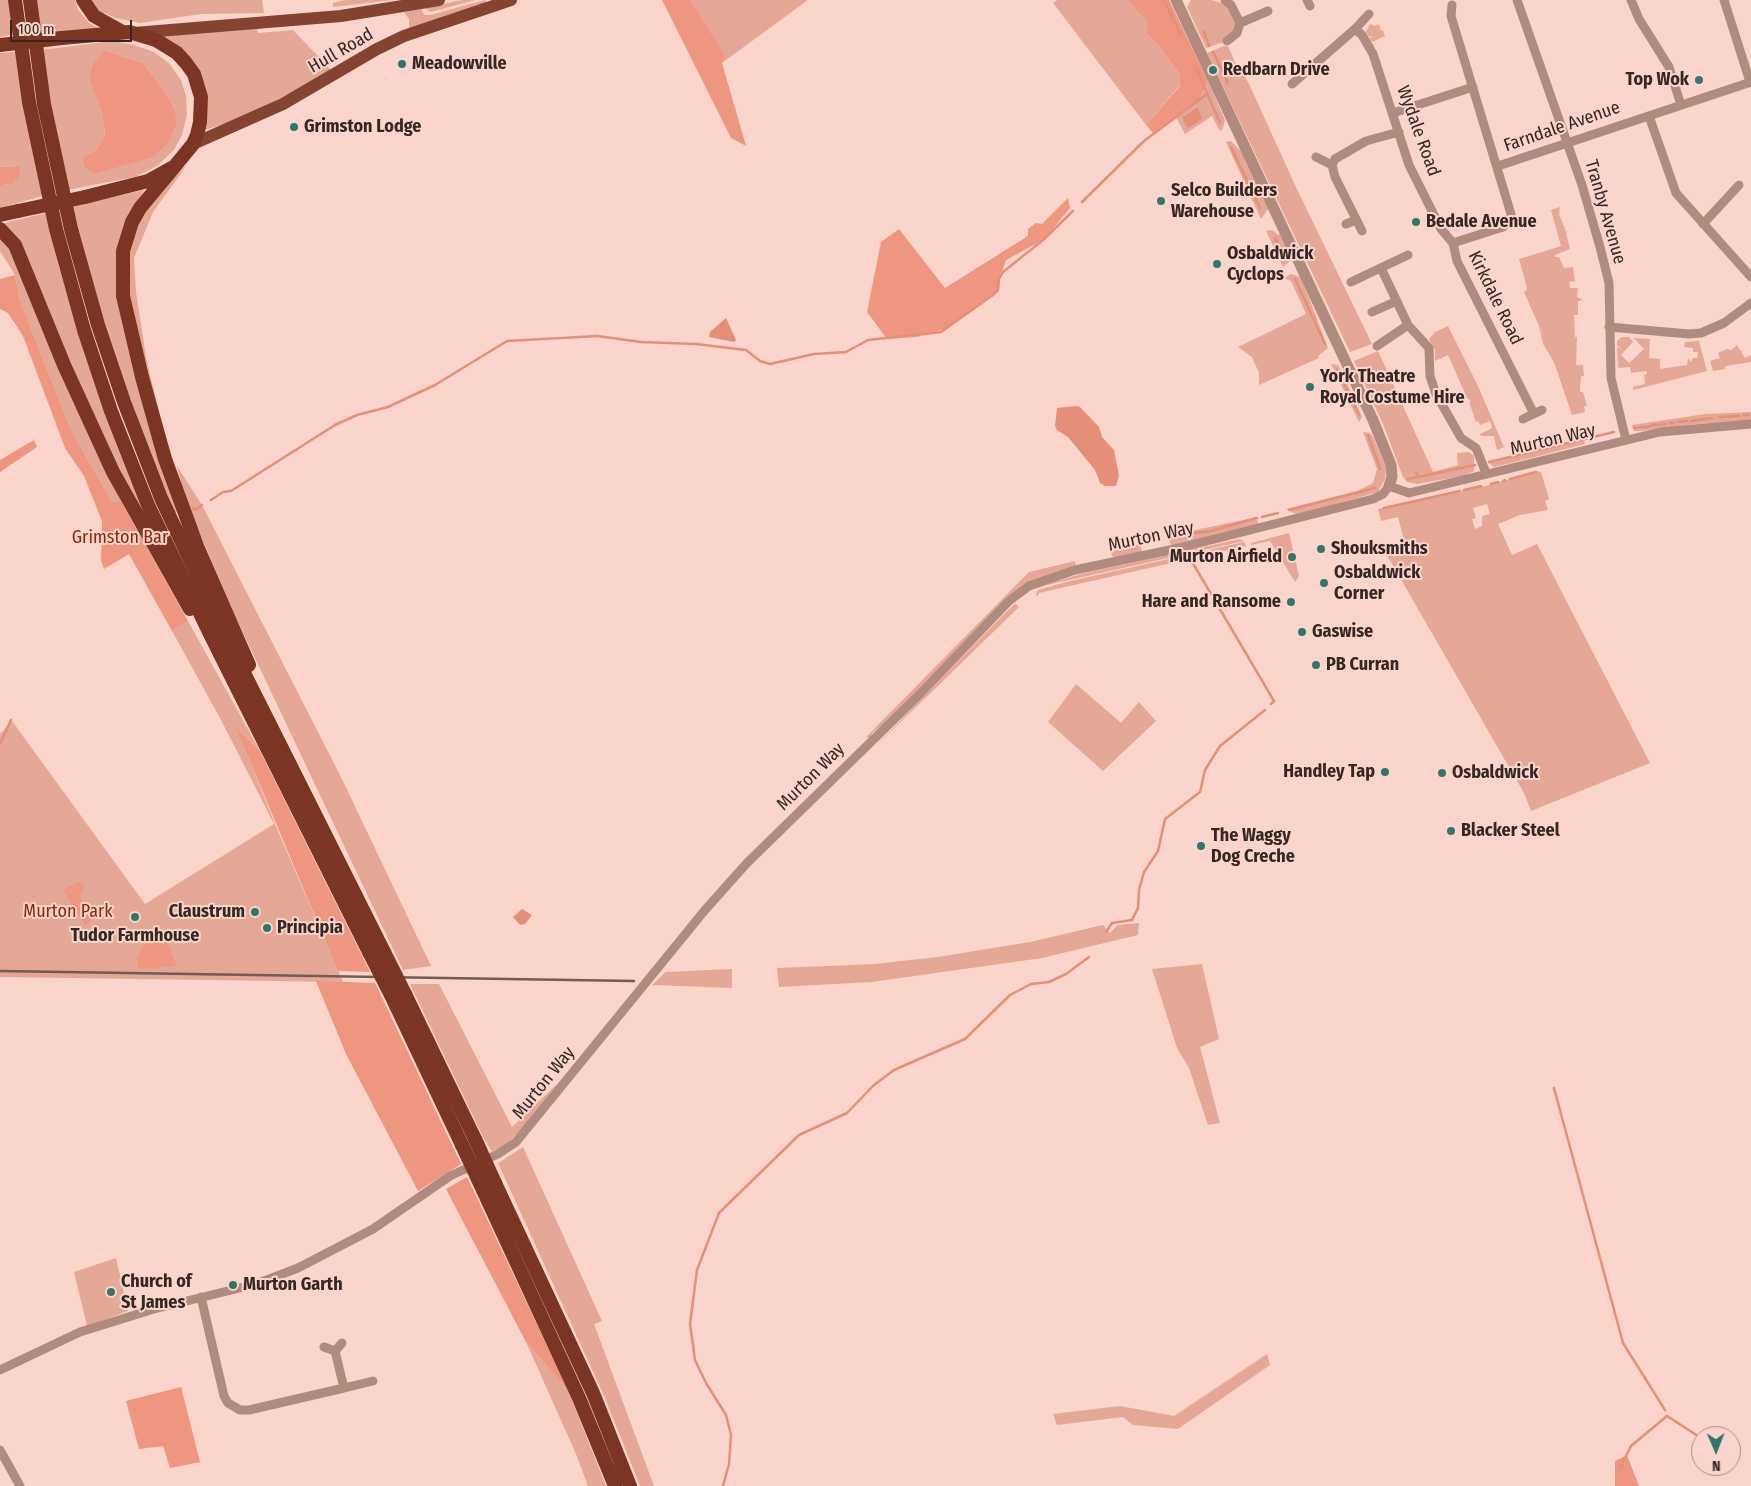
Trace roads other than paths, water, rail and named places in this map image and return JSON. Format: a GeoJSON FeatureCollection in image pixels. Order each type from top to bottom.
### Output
{"type":"FeatureCollection","features":[{"type":"Feature","properties":{"kind":"highway"},"geometry":{"type":"LineString","coordinates":[[15,0],[40,159],[56,229],[84,330],[128,456],[209,632],[391,995],[462,1145],[489,1186],[593,1393],[630,1486]]}},
{"type":"Feature","properties":{"kind":"highway"},"geometry":{"type":"LineString","coordinates":[[30,0],[44,104],[54,158],[75,247],[98,325],[124,402],[161,498],[230,644],[406,996],[475,1139],[489,1186],[615,1486]]}},
{"type":"Feature","properties":{"kind":"highway"},"geometry":{"type":"LineString","coordinates":[[83,0],[88,9],[102,22],[129,33],[156,40],[177,53],[194,74],[200,92],[201,110],[199,127],[193,144],[140,208],[132,222],[123,251],[123,296],[142,377],[165,458],[197,546],[247,657],[263,709]]}},
{"type":"Feature","properties":{"kind":"highway"},"geometry":{"type":"LineString","coordinates":[[0,45],[129,33]]}},
{"type":"Feature","properties":{"kind":"highway"},"geometry":{"type":"LineString","coordinates":[[0,215],[148,181],[175,166]]}},
{"type":"Feature","properties":{"kind":"highway"},"geometry":{"type":"LineString","coordinates":[[0,229],[14,245],[64,365],[113,472],[186,605],[209,632]]}},
{"type":"Feature","properties":{"kind":"main road","name":"Hull Road"},"geometry":{"type":"LineString","coordinates":[[129,33],[341,16],[439,0]]}},
{"type":"Feature","properties":{"kind":"main road","name":"Hull Road"},"geometry":{"type":"LineString","coordinates":[[193,144],[283,104],[377,49],[404,36],[511,0]]}},
{"type":"Feature","properties":{"kind":"street"},"geometry":{"type":"LineString","coordinates":[[1176,0],[1374,420],[1391,465],[1392,477],[1389,486]]}},
{"type":"Feature","properties":{"kind":"street"},"geometry":{"type":"LineString","coordinates":[[1225,0],[1231,5],[1240,23],[1237,33],[1227,41]]}},
{"type":"Feature","properties":{"kind":"street","name":"Tranby Avenue"},"geometry":{"type":"LineString","coordinates":[[1517,0],[1593,220],[1605,267],[1609,283],[1611,378],[1626,436]]}},
{"type":"Feature","properties":{"kind":"street"},"geometry":{"type":"LineString","coordinates":[[1631,0],[1638,19],[1669,67],[1680,105]]}},
{"type":"Feature","properties":{"kind":"street"},"geometry":{"type":"LineString","coordinates":[[1724,0],[1751,82]]}},
{"type":"Feature","properties":{"kind":"street"},"geometry":{"type":"LineString","coordinates":[[1452,2],[1451,16],[1498,166]]}},
{"type":"Feature","properties":{"kind":"street"},"geometry":{"type":"LineString","coordinates":[[1240,23],[1268,11]]}},
{"type":"Feature","properties":{"kind":"street"},"geometry":{"type":"LineString","coordinates":[[1299,82],[1369,14]]}},
{"type":"Feature","properties":{"kind":"street","name":"Wydale Road"},"geometry":{"type":"LineString","coordinates":[[1355,29],[1373,54],[1412,172],[1441,229],[1453,243]]}},
{"type":"Feature","properties":{"kind":"street","name":"Farndale Avenue"},"geometry":{"type":"LineString","coordinates":[[1498,166],[1751,82]]}},
{"type":"Feature","properties":{"kind":"street"},"geometry":{"type":"LineString","coordinates":[[1393,113],[1473,87]]}},
{"type":"Feature","properties":{"kind":"street"},"geometry":{"type":"LineString","coordinates":[[1649,116],[1676,193],[1751,277]]}},
{"type":"Feature","properties":{"kind":"street"},"geometry":{"type":"LineString","coordinates":[[1332,165],[1335,159],[1366,141],[1398,132]]}},
{"type":"Feature","properties":{"kind":"street"},"geometry":{"type":"LineString","coordinates":[[1316,157],[1332,165],[1362,231]]}},
{"type":"Feature","properties":{"kind":"street","name":"Kirkdale Road"},"geometry":{"type":"LineString","coordinates":[[1498,166],[1511,214],[1510,220],[1503,227],[1453,243],[1457,262],[1538,412],[1523,419]]}},
{"type":"Feature","properties":{"kind":"street"},"geometry":{"type":"LineString","coordinates":[[1703,224],[1739,185]]}},
{"type":"Feature","properties":{"kind":"street"},"geometry":{"type":"LineString","coordinates":[[1346,224],[1356,220]]}},
{"type":"Feature","properties":{"kind":"street"},"geometry":{"type":"LineString","coordinates":[[1351,282],[1408,255]]}},
{"type":"Feature","properties":{"kind":"street"},"geometry":{"type":"LineString","coordinates":[[1381,268],[1408,325],[1429,348],[1430,376],[1436,394],[1461,438],[1476,448],[1484,466]]}},
{"type":"Feature","properties":{"kind":"street"},"geometry":{"type":"LineString","coordinates":[[1372,312],[1398,301]]}},
{"type":"Feature","properties":{"kind":"street"},"geometry":{"type":"LineString","coordinates":[[1609,328],[1689,334],[1701,333],[1724,323],[1751,303]]}},
{"type":"Feature","properties":{"kind":"street"},"geometry":{"type":"LineString","coordinates":[[1377,346],[1408,325]]}},
{"type":"Feature","properties":{"kind":"street","name":"Murton Way"},"geometry":{"type":"LineString","coordinates":[[0,1370],[80,1332],[154,1309],[275,1277],[333,1252],[373,1229],[450,1176],[498,1154],[516,1142],[705,910],[747,863],[920,693],[1010,601],[1029,586],[1076,570],[1197,544],[1373,500],[1383,494],[1389,486],[1409,492],[1484,466],[1626,436],[1751,424]]}},
{"type":"Feature","properties":{"kind":"street"},"geometry":{"type":"LineString","coordinates":[[201,1297],[224,1396],[233,1408],[249,1410],[373,1381]]}},
{"type":"Feature","properties":{"kind":"street"},"geometry":{"type":"LineString","coordinates":[[335,1351],[342,1343]]}},
{"type":"Feature","properties":{"kind":"street"},"geometry":{"type":"LineString","coordinates":[[324,1347],[335,1351]]}},
{"type":"Feature","properties":{"kind":"street"},"geometry":{"type":"LineString","coordinates":[[335,1351],[344,1388]]}},
{"type":"Feature","properties":{"kind":"street"},"geometry":{"type":"LineString","coordinates":[[0,1450],[20,1486]]}},
{"type":"Feature","properties":{"kind":"waterway"},"geometry":{"type":"LineString","coordinates":[[1164,0],[1181,35]]}},
{"type":"Feature","properties":{"kind":"waterway"},"geometry":{"type":"LineString","coordinates":[[1204,32],[1209,46]]}},
{"type":"Feature","properties":{"kind":"waterway"},"geometry":{"type":"LineString","coordinates":[[1213,52],[1228,83]]}},
{"type":"Feature","properties":{"kind":"waterway"},"geometry":{"type":"LineString","coordinates":[[1197,70],[1220,123]]}},
{"type":"Feature","properties":{"kind":"waterway"},"geometry":{"type":"LineString","coordinates":[[1082,202],[1144,141],[1207,94]]}},
{"type":"Feature","properties":{"kind":"waterway"},"geometry":{"type":"LineString","coordinates":[[1231,147],[1260,208]]}},
{"type":"Feature","properties":{"kind":"waterway"},"geometry":{"type":"LineString","coordinates":[[211,500],[223,492],[231,491],[335,425],[357,415],[388,407],[435,385],[507,341],[597,336],[641,342],[696,344],[746,350],[760,361],[770,364],[814,354],[846,352],[868,340],[941,332],[993,295],[998,290],[999,279],[1003,272],[1043,240],[1073,211]]}},
{"type":"Feature","properties":{"kind":"waterway"},"geometry":{"type":"LineString","coordinates":[[1275,238],[1286,259]]}},
{"type":"Feature","properties":{"kind":"waterway"},"geometry":{"type":"LineString","coordinates":[[1295,279],[1325,344]]}},
{"type":"Feature","properties":{"kind":"waterway"},"geometry":{"type":"LineString","coordinates":[[1337,369],[1359,415]]}},
{"type":"Feature","properties":{"kind":"waterway"},"geometry":{"type":"LineString","coordinates":[[1720,417],[1739,416]]}},
{"type":"Feature","properties":{"kind":"waterway"},"geometry":{"type":"LineString","coordinates":[[1691,421],[1712,418]]}},
{"type":"Feature","properties":{"kind":"waterway"},"geometry":{"type":"LineString","coordinates":[[1678,422],[1687,421]]}},
{"type":"Feature","properties":{"kind":"waterway"},"geometry":{"type":"LineString","coordinates":[[1653,425],[1665,424]]}},
{"type":"Feature","properties":{"kind":"waterway"},"geometry":{"type":"LineString","coordinates":[[1634,428],[1651,426]]}},
{"type":"Feature","properties":{"kind":"waterway"},"geometry":{"type":"LineString","coordinates":[[1489,462],[1614,432]]}},
{"type":"Feature","properties":{"kind":"waterway"},"geometry":{"type":"LineString","coordinates":[[1368,435],[1380,469]]}},
{"type":"Feature","properties":{"kind":"waterway"},"geometry":{"type":"LineString","coordinates":[[1408,479],[1475,465]]}},
{"type":"Feature","properties":{"kind":"waterway"},"geometry":{"type":"LineString","coordinates":[[1416,472],[1418,477]]}},
{"type":"Feature","properties":{"kind":"waterway"},"geometry":{"type":"LineString","coordinates":[[1510,479],[1536,472]]}},
{"type":"Feature","properties":{"kind":"waterway"},"geometry":{"type":"LineString","coordinates":[[1491,484],[1498,482]]}},
{"type":"Feature","properties":{"kind":"waterway"},"geometry":{"type":"LineString","coordinates":[[1464,490],[1481,486]]}},
{"type":"Feature","properties":{"kind":"waterway"},"geometry":{"type":"LineString","coordinates":[[1289,510],[1375,488]]}},
{"type":"Feature","properties":{"kind":"waterway"},"geometry":{"type":"LineString","coordinates":[[1384,508],[1460,491]]}},
{"type":"Feature","properties":{"kind":"waterway"},"geometry":{"type":"LineString","coordinates":[[193,508],[195,510],[202,505]]}},
{"type":"Feature","properties":{"kind":"waterway"},"geometry":{"type":"LineString","coordinates":[[1262,517],[1278,513]]}},
{"type":"Feature","properties":{"kind":"waterway"},"geometry":{"type":"LineString","coordinates":[[1187,539],[1187,534],[1211,531],[1257,518]]}},
{"type":"Feature","properties":{"kind":"waterway"},"geometry":{"type":"LineString","coordinates":[[1191,560],[1274,701],[1271,704]]}},
{"type":"Feature","properties":{"kind":"waterway"},"geometry":{"type":"LineString","coordinates":[[1106,932],[1112,923],[1132,920],[1138,908],[1139,890],[1144,872],[1158,851],[1165,819],[1200,792],[1205,770],[1220,746],[1265,710]]}},
{"type":"Feature","properties":{"kind":"waterway"},"geometry":{"type":"LineString","coordinates":[[0,744],[11,720]]}},
{"type":"Feature","properties":{"kind":"waterway"},"geometry":{"type":"LineString","coordinates":[[723,1486],[729,1464],[731,1435],[726,1415],[706,1383],[695,1360],[690,1324],[697,1270],[719,1213],[799,1135],[847,1113],[874,1085],[894,1070],[965,1039],[1010,995],[1031,984],[1049,982],[1066,974],[1089,957]]}},
{"type":"Feature","properties":{"kind":"waterway"},"geometry":{"type":"LineString","coordinates":[[1554,1088],[1623,1343],[1665,1410]]}},
{"type":"Feature","properties":{"kind":"waterway"},"geometry":{"type":"LineString","coordinates":[[1620,1468],[1631,1446],[1667,1416],[1691,1432]]}},
{"type":"Feature","properties":{"kind":"railway"},"geometry":{"type":"LineString","coordinates":[[0,971],[634,981]]}},
{"type":"Feature","properties":{"kind":"place","name":"Meadowville"},"geometry":{"type":"Point","coordinates":[402,64]}},
{"type":"Feature","properties":{"kind":"place","name":"Redbarn Drive"},"geometry":{"type":"Point","coordinates":[1213,70]}},
{"type":"Feature","properties":{"kind":"place","name":"Top Wok"},"geometry":{"type":"Point","coordinates":[1699,80]}},
{"type":"Feature","properties":{"kind":"place","name":"Grimston Lodge"},"geometry":{"type":"Point","coordinates":[294,127]}},
{"type":"Feature","properties":{"kind":"place","name":"Selco Builders Warehouse"},"geometry":{"type":"Point","coordinates":[1161,201]}},
{"type":"Feature","properties":{"kind":"place","name":"Bedale Avenue"},"geometry":{"type":"Point","coordinates":[1416,222]}},
{"type":"Feature","properties":{"kind":"place","name":"Osbaldwick Cyclops"},"geometry":{"type":"Point","coordinates":[1217,264]}},
{"type":"Feature","properties":{"kind":"place","name":"York Theatre Royal Costume Hire"},"geometry":{"type":"Point","coordinates":[1310,387]}},
{"type":"Feature","properties":{"kind":"place","name":"Shouksmiths"},"geometry":{"type":"Point","coordinates":[1321,549]}},
{"type":"Feature","properties":{"kind":"place","name":"Murton Airfield"},"geometry":{"type":"Point","coordinates":[1292,557]}},
{"type":"Feature","properties":{"kind":"place","name":"Osbaldwick Corner"},"geometry":{"type":"Point","coordinates":[1324,583]}},
{"type":"Feature","properties":{"kind":"place","name":"Hare and Ransome"},"geometry":{"type":"Point","coordinates":[1291,602]}},
{"type":"Feature","properties":{"kind":"place","name":"Gaswise"},"geometry":{"type":"Point","coordinates":[1302,632]}},
{"type":"Feature","properties":{"kind":"place","name":"PB Curran"},"geometry":{"type":"Point","coordinates":[1316,665]}},
{"type":"Feature","properties":{"kind":"place","name":"Handley Tap"},"geometry":{"type":"Point","coordinates":[1385,772]}},
{"type":"Feature","properties":{"kind":"place","name":"Osbaldwick"},"geometry":{"type":"Point","coordinates":[1442,773]}},
{"type":"Feature","properties":{"kind":"place","name":"Blacker Steel"},"geometry":{"type":"Point","coordinates":[1451,831]}},
{"type":"Feature","properties":{"kind":"place","name":"The Waggy Dog Creche"},"geometry":{"type":"Point","coordinates":[1201,846]}},
{"type":"Feature","properties":{"kind":"place","name":"Claustrum"},"geometry":{"type":"Point","coordinates":[255,912]}},
{"type":"Feature","properties":{"kind":"place","name":"Tudor Farmhouse"},"geometry":{"type":"Point","coordinates":[135,917]}},
{"type":"Feature","properties":{"kind":"place","name":"Principia"},"geometry":{"type":"Point","coordinates":[267,928]}},
{"type":"Feature","properties":{"kind":"place","name":"Murton Garth"},"geometry":{"type":"Point","coordinates":[233,1285]}},
{"type":"Feature","properties":{"kind":"place","name":"Church of St James"},"geometry":{"type":"Point","coordinates":[111,1292]}},
{"type":"Feature","properties":{"kind":"park label","name":"Grimston Bar"},"geometry":{"type":"Point","coordinates":[120,538]}},
{"type":"Feature","properties":{"kind":"park label","name":"Murton Park"},"geometry":{"type":"Point","coordinates":[68,912]}}]}
